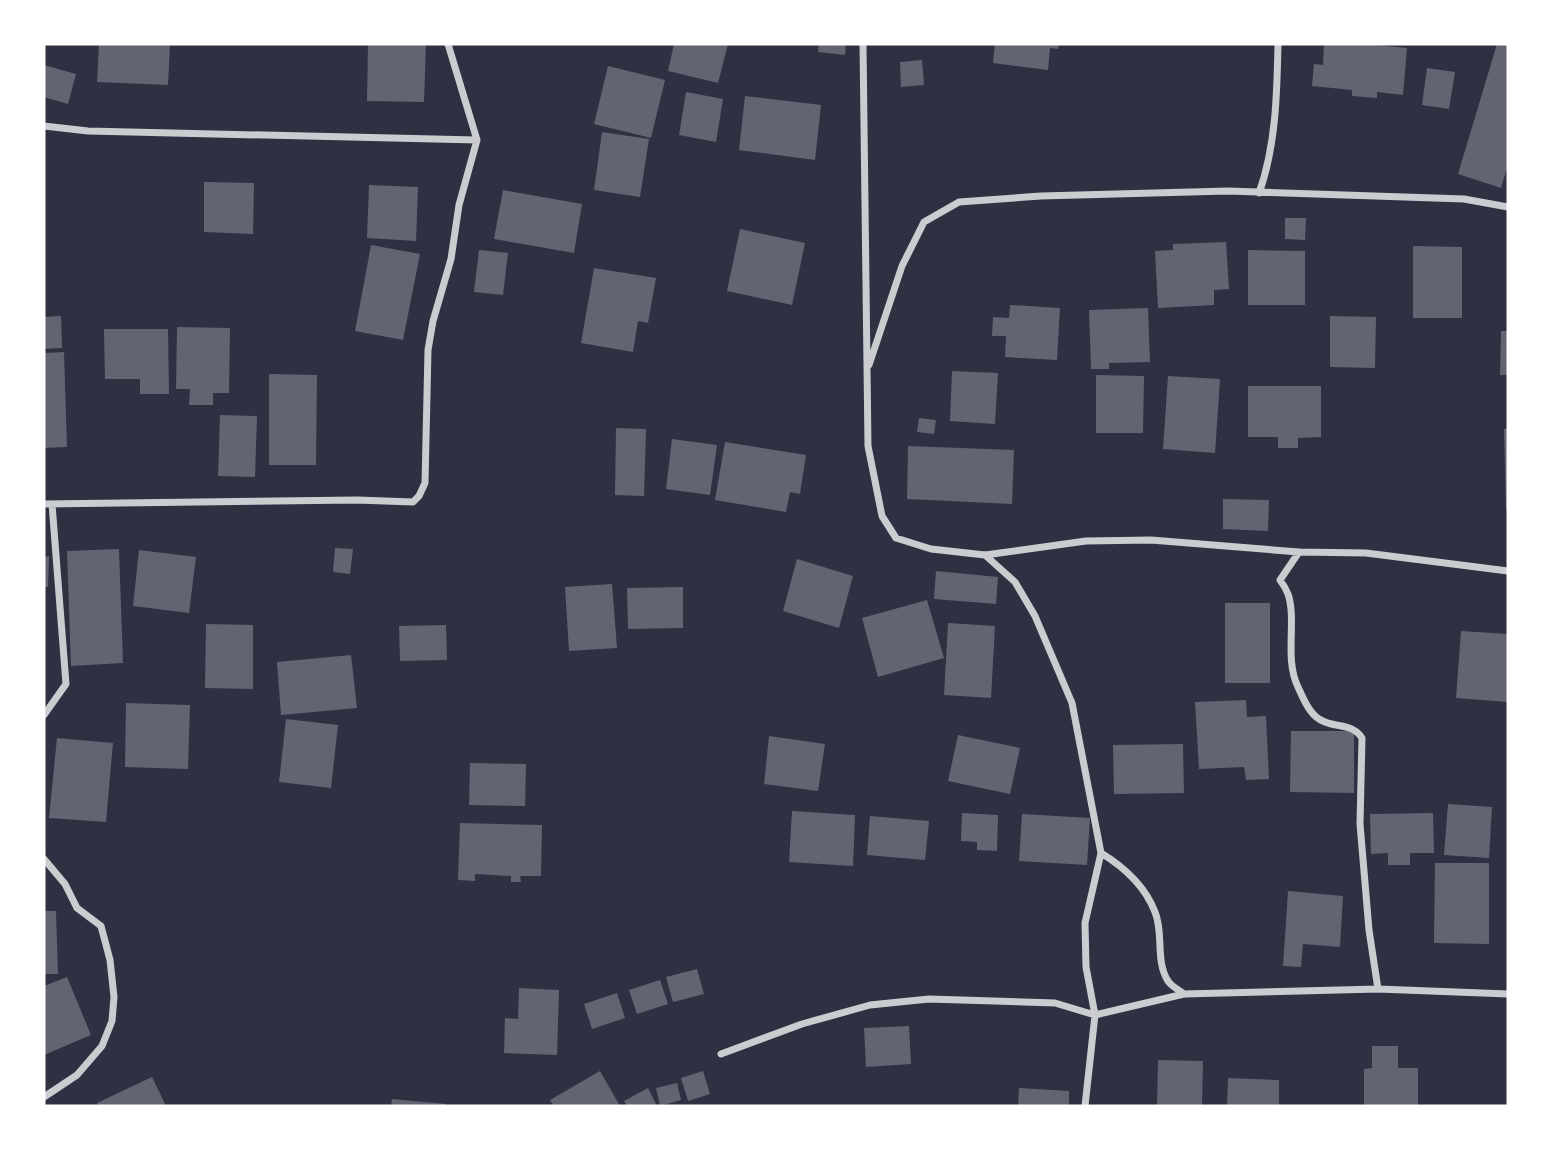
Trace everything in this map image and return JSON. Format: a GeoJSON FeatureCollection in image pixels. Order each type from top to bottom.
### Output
{"type":"FeatureCollection","features":[{"type":"Feature","properties":{"kind":"street"},"geometry":{"type":"LineString","coordinates":[[44,715],[66,684],[48,504],[357,500],[413,502],[419,496],[425,483],[428,350],[433,321],[451,259],[459,205],[477,140],[448,44]]}},
{"type":"Feature","properties":{"kind":"street"},"geometry":{"type":"LineString","coordinates":[[863,44],[869,457],[882,516],[896,538],[931,549],[985,555],[1086,541],[1150,540],[1300,552],[1366,553],[1508,571]]}},
{"type":"Feature","properties":{"kind":"street"},"geometry":{"type":"LineString","coordinates":[[1259,193],[1269,166],[1278,79],[1278,44]]}},
{"type":"Feature","properties":{"kind":"street"},"geometry":{"type":"LineString","coordinates":[[44,126],[88,131],[477,140]]}},
{"type":"Feature","properties":{"kind":"street"},"geometry":{"type":"LineString","coordinates":[[868,370],[902,265],[924,222],[959,202],[1162,192],[1464,199],[1508,207]]}},
{"type":"Feature","properties":{"kind":"street"},"geometry":{"type":"LineString","coordinates":[[1300,552],[1280,580],[1289,596],[1291,663],[1295,683],[1316,718],[1333,726],[1351,727],[1357,730],[1362,738],[1360,824],[1369,930],[1378,989]]}},
{"type":"Feature","properties":{"kind":"street"},"geometry":{"type":"LineString","coordinates":[[985,555],[1015,582],[1035,616],[1072,704],[1101,853],[1084,923],[1086,967],[1095,1015],[1085,1106]]}},
{"type":"Feature","properties":{"kind":"street"},"geometry":{"type":"LineString","coordinates":[[1101,853],[1129,873],[1144,891],[1156,913],[1162,965],[1168,982],[1184,994]]}},
{"type":"Feature","properties":{"kind":"street"},"geometry":{"type":"LineString","coordinates":[[44,859],[65,884],[77,908],[101,926],[110,960],[114,997],[112,1021],[103,1046],[78,1075],[44,1097]]}},
{"type":"Feature","properties":{"kind":"street"},"geometry":{"type":"LineString","coordinates":[[721,1054],[802,1024],[847,1012],[870,1006],[929,999],[1055,1003],[1095,1015],[1184,994],[1378,989],[1508,994]]}},
{"type":"Feature","properties":{"kind":"building"},"geometry":{"type":"Polygon","coordinates":[[[99,44],[170,44],[168,85],[97,82],[99,44]]]}},
{"type":"Feature","properties":{"kind":"building"},"geometry":{"type":"Polygon","coordinates":[[[368,44],[426,44],[424,102],[367,101],[368,44]]]}},
{"type":"Feature","properties":{"kind":"building"},"geometry":{"type":"Polygon","coordinates":[[[674,44],[728,44],[718,83],[668,71],[674,44]]]}},
{"type":"Feature","properties":{"kind":"building"},"geometry":{"type":"Polygon","coordinates":[[[819,44],[846,44],[845,55],[818,52],[819,44]]]}},
{"type":"Feature","properties":{"kind":"building"},"geometry":{"type":"Polygon","coordinates":[[[995,44],[1059,44],[1058,49],[1050,48],[1048,70],[993,63],[995,44]]]}},
{"type":"Feature","properties":{"kind":"building"},"geometry":{"type":"Polygon","coordinates":[[[1324,44],[1407,48],[1403,95],[1377,92],[1377,98],[1352,96],[1352,90],[1312,86],[1314,64],[1323,65],[1324,44]]]}},
{"type":"Feature","properties":{"kind":"building"},"geometry":{"type":"Polygon","coordinates":[[[1497,44],[1508,44],[1508,165],[1501,188],[1458,174],[1497,44]]]}},
{"type":"Feature","properties":{"kind":"building"},"geometry":{"type":"Polygon","coordinates":[[[922,60],[924,85],[901,87],[900,62],[922,60]]]}},
{"type":"Feature","properties":{"kind":"building"},"geometry":{"type":"Polygon","coordinates":[[[44,65],[76,74],[68,104],[44,97],[44,65]]]}},
{"type":"Feature","properties":{"kind":"building"},"geometry":{"type":"Polygon","coordinates":[[[608,66],[665,80],[651,138],[594,124],[608,66]]]}},
{"type":"Feature","properties":{"kind":"building"},"geometry":{"type":"Polygon","coordinates":[[[1427,68],[1455,72],[1449,109],[1422,105],[1427,68]]]}},
{"type":"Feature","properties":{"kind":"building"},"geometry":{"type":"Polygon","coordinates":[[[686,92],[723,99],[716,142],[679,135],[686,92]]]}},
{"type":"Feature","properties":{"kind":"building"},"geometry":{"type":"Polygon","coordinates":[[[745,96],[821,105],[815,160],[739,150],[745,96]]]}},
{"type":"Feature","properties":{"kind":"building"},"geometry":{"type":"Polygon","coordinates":[[[602,132],[649,139],[640,197],[594,190],[602,132]]]}},
{"type":"Feature","properties":{"kind":"building"},"geometry":{"type":"Polygon","coordinates":[[[204,182],[254,183],[253,234],[204,232],[204,182]]]}},
{"type":"Feature","properties":{"kind":"building"},"geometry":{"type":"Polygon","coordinates":[[[369,185],[418,187],[416,241],[367,238],[369,185]]]}},
{"type":"Feature","properties":{"kind":"building"},"geometry":{"type":"Polygon","coordinates":[[[503,190],[582,204],[574,253],[494,239],[503,190]]]}},
{"type":"Feature","properties":{"kind":"building"},"geometry":{"type":"Polygon","coordinates":[[[1285,218],[1306,218],[1305,240],[1285,239],[1285,218]]]}},
{"type":"Feature","properties":{"kind":"building"},"geometry":{"type":"Polygon","coordinates":[[[740,229],[805,243],[792,305],[727,291],[740,229]]]}},
{"type":"Feature","properties":{"kind":"building"},"geometry":{"type":"Polygon","coordinates":[[[1226,242],[1229,289],[1214,290],[1214,305],[1158,308],[1155,251],[1173,250],[1173,244],[1226,242]]]}},
{"type":"Feature","properties":{"kind":"building"},"geometry":{"type":"Polygon","coordinates":[[[371,245],[420,254],[403,340],[355,331],[371,245]]]}},
{"type":"Feature","properties":{"kind":"building"},"geometry":{"type":"Polygon","coordinates":[[[1413,246],[1462,247],[1462,318],[1413,318],[1413,246]]]}},
{"type":"Feature","properties":{"kind":"building"},"geometry":{"type":"Polygon","coordinates":[[[479,250],[508,253],[503,295],[474,292],[479,250]]]}},
{"type":"Feature","properties":{"kind":"building"},"geometry":{"type":"Polygon","coordinates":[[[1248,250],[1305,251],[1305,305],[1248,305],[1248,250]]]}},
{"type":"Feature","properties":{"kind":"building"},"geometry":{"type":"Polygon","coordinates":[[[594,268],[656,278],[648,323],[638,321],[633,352],[581,343],[594,268]]]}},
{"type":"Feature","properties":{"kind":"building"},"geometry":{"type":"Polygon","coordinates":[[[1010,305],[1060,308],[1057,360],[1005,357],[1006,336],[992,336],[993,317],[1009,318],[1010,305]]]}},
{"type":"Feature","properties":{"kind":"building"},"geometry":{"type":"Polygon","coordinates":[[[1148,308],[1150,362],[1109,363],[1109,369],[1091,369],[1089,310],[1148,308]]]}},
{"type":"Feature","properties":{"kind":"building"},"geometry":{"type":"Polygon","coordinates":[[[61,316],[62,348],[44,349],[44,317],[61,316]]]}},
{"type":"Feature","properties":{"kind":"building"},"geometry":{"type":"Polygon","coordinates":[[[1330,316],[1376,317],[1375,368],[1330,367],[1330,316]]]}},
{"type":"Feature","properties":{"kind":"building"},"geometry":{"type":"Polygon","coordinates":[[[177,327],[230,328],[229,393],[213,393],[213,405],[189,405],[190,389],[176,389],[177,327]]]}},
{"type":"Feature","properties":{"kind":"building"},"geometry":{"type":"Polygon","coordinates":[[[104,329],[168,329],[169,394],[140,394],[140,379],[105,379],[104,329]]]}},
{"type":"Feature","properties":{"kind":"building"},"geometry":{"type":"Polygon","coordinates":[[[1501,331],[1508,331],[1508,375],[1500,375],[1501,331]]]}},
{"type":"Feature","properties":{"kind":"building"},"geometry":{"type":"Polygon","coordinates":[[[64,352],[67,447],[44,448],[44,353],[64,352]]]}},
{"type":"Feature","properties":{"kind":"building"},"geometry":{"type":"Polygon","coordinates":[[[952,371],[998,373],[995,424],[950,421],[952,371]]]}},
{"type":"Feature","properties":{"kind":"building"},"geometry":{"type":"Polygon","coordinates":[[[269,374],[317,375],[316,465],[269,465],[269,374]]]}},
{"type":"Feature","properties":{"kind":"building"},"geometry":{"type":"Polygon","coordinates":[[[1096,375],[1144,376],[1143,433],[1096,433],[1096,375]]]}},
{"type":"Feature","properties":{"kind":"building"},"geometry":{"type":"Polygon","coordinates":[[[1168,376],[1220,379],[1215,453],[1163,449],[1168,376]]]}},
{"type":"Feature","properties":{"kind":"building"},"geometry":{"type":"Polygon","coordinates":[[[1248,386],[1321,386],[1321,437],[1298,438],[1298,448],[1278,448],[1278,437],[1248,437],[1248,386]]]}},
{"type":"Feature","properties":{"kind":"building"},"geometry":{"type":"Polygon","coordinates":[[[220,415],[257,416],[255,477],[218,476],[220,415]]]}},
{"type":"Feature","properties":{"kind":"building"},"geometry":{"type":"Polygon","coordinates":[[[919,418],[936,420],[934,434],[917,432],[919,418]]]}},
{"type":"Feature","properties":{"kind":"building"},"geometry":{"type":"Polygon","coordinates":[[[616,428],[646,429],[644,496],[615,495],[616,428]]]}},
{"type":"Feature","properties":{"kind":"building"},"geometry":{"type":"Polygon","coordinates":[[[1508,428],[1508,510],[1506,510],[1504,429],[1508,428]]]}},
{"type":"Feature","properties":{"kind":"building"},"geometry":{"type":"Polygon","coordinates":[[[672,439],[717,445],[710,495],[666,489],[672,439]]]}},
{"type":"Feature","properties":{"kind":"building"},"geometry":{"type":"Polygon","coordinates":[[[725,442],[806,455],[800,494],[790,492],[786,512],[715,500],[725,442]]]}},
{"type":"Feature","properties":{"kind":"building"},"geometry":{"type":"Polygon","coordinates":[[[908,446],[1014,450],[1012,504],[907,499],[908,446]]]}},
{"type":"Feature","properties":{"kind":"building"},"geometry":{"type":"Polygon","coordinates":[[[1223,499],[1269,500],[1268,531],[1223,529],[1223,499]]]}},
{"type":"Feature","properties":{"kind":"building"},"geometry":{"type":"Polygon","coordinates":[[[335,548],[353,549],[350,574],[333,572],[335,548]]]}},
{"type":"Feature","properties":{"kind":"building"},"geometry":{"type":"Polygon","coordinates":[[[119,549],[123,663],[71,666],[67,551],[119,549]]]}},
{"type":"Feature","properties":{"kind":"building"},"geometry":{"type":"Polygon","coordinates":[[[139,550],[196,557],[189,613],[133,606],[139,550]]]}},
{"type":"Feature","properties":{"kind":"building"},"geometry":{"type":"Polygon","coordinates":[[[49,556],[48,587],[44,587],[44,557],[49,556]]]}},
{"type":"Feature","properties":{"kind":"building"},"geometry":{"type":"Polygon","coordinates":[[[797,559],[853,576],[839,628],[783,611],[797,559]]]}},
{"type":"Feature","properties":{"kind":"building"},"geometry":{"type":"Polygon","coordinates":[[[936,571],[998,577],[996,604],[934,599],[936,571]]]}},
{"type":"Feature","properties":{"kind":"building"},"geometry":{"type":"Polygon","coordinates":[[[612,584],[617,648],[569,651],[565,587],[612,584]]]}},
{"type":"Feature","properties":{"kind":"building"},"geometry":{"type":"Polygon","coordinates":[[[683,587],[683,628],[628,629],[627,588],[683,587]]]}},
{"type":"Feature","properties":{"kind":"building"},"geometry":{"type":"Polygon","coordinates":[[[927,600],[944,658],[878,677],[862,618],[927,600]]]}},
{"type":"Feature","properties":{"kind":"building"},"geometry":{"type":"Polygon","coordinates":[[[1225,603],[1270,603],[1270,683],[1225,683],[1225,603]]]}},
{"type":"Feature","properties":{"kind":"building"},"geometry":{"type":"Polygon","coordinates":[[[948,623],[995,626],[991,698],[944,695],[948,623]]]}},
{"type":"Feature","properties":{"kind":"building"},"geometry":{"type":"Polygon","coordinates":[[[206,624],[253,625],[253,689],[205,688],[206,624]]]}},
{"type":"Feature","properties":{"kind":"building"},"geometry":{"type":"Polygon","coordinates":[[[446,625],[447,660],[400,661],[399,626],[446,625]]]}},
{"type":"Feature","properties":{"kind":"building"},"geometry":{"type":"Polygon","coordinates":[[[1461,631],[1508,634],[1508,702],[1456,698],[1461,631]]]}},
{"type":"Feature","properties":{"kind":"building"},"geometry":{"type":"Polygon","coordinates":[[[351,655],[357,708],[281,715],[277,662],[351,655]]]}},
{"type":"Feature","properties":{"kind":"building"},"geometry":{"type":"Polygon","coordinates":[[[1246,700],[1247,717],[1266,716],[1269,779],[1246,780],[1244,767],[1199,769],[1195,702],[1246,700]]]}},
{"type":"Feature","properties":{"kind":"building"},"geometry":{"type":"Polygon","coordinates":[[[126,703],[190,705],[188,769],[125,767],[126,703]]]}},
{"type":"Feature","properties":{"kind":"building"},"geometry":{"type":"Polygon","coordinates":[[[286,719],[338,725],[331,788],[279,782],[286,719]]]}},
{"type":"Feature","properties":{"kind":"building"},"geometry":{"type":"Polygon","coordinates":[[[1291,731],[1354,731],[1354,793],[1290,792],[1291,731]]]}},
{"type":"Feature","properties":{"kind":"building"},"geometry":{"type":"Polygon","coordinates":[[[958,735],[1020,748],[1010,794],[948,781],[958,735]]]}},
{"type":"Feature","properties":{"kind":"building"},"geometry":{"type":"Polygon","coordinates":[[[769,736],[825,744],[818,791],[764,784],[769,736]]]}},
{"type":"Feature","properties":{"kind":"building"},"geometry":{"type":"Polygon","coordinates":[[[57,738],[113,743],[106,822],[49,818],[57,738]]]}},
{"type":"Feature","properties":{"kind":"building"},"geometry":{"type":"Polygon","coordinates":[[[1183,744],[1184,793],[1114,794],[1113,745],[1183,744]]]}},
{"type":"Feature","properties":{"kind":"building"},"geometry":{"type":"Polygon","coordinates":[[[470,763],[526,764],[525,806],[469,805],[470,763]]]}},
{"type":"Feature","properties":{"kind":"building"},"geometry":{"type":"Polygon","coordinates":[[[1448,804],[1492,807],[1489,858],[1444,855],[1448,804]]]}},
{"type":"Feature","properties":{"kind":"building"},"geometry":{"type":"Polygon","coordinates":[[[792,811],[855,815],[853,866],[789,862],[792,811]]]}},
{"type":"Feature","properties":{"kind":"building"},"geometry":{"type":"Polygon","coordinates":[[[962,813],[998,815],[997,851],[977,850],[977,842],[961,841],[962,813]]]}},
{"type":"Feature","properties":{"kind":"building"},"geometry":{"type":"Polygon","coordinates":[[[1433,813],[1434,853],[1410,853],[1410,865],[1388,865],[1388,853],[1371,854],[1370,814],[1433,813]]]}},
{"type":"Feature","properties":{"kind":"building"},"geometry":{"type":"Polygon","coordinates":[[[1022,814],[1090,818],[1087,865],[1019,861],[1022,814]]]}},
{"type":"Feature","properties":{"kind":"building"},"geometry":{"type":"Polygon","coordinates":[[[870,816],[929,821],[925,860],[867,855],[870,816]]]}},
{"type":"Feature","properties":{"kind":"building"},"geometry":{"type":"Polygon","coordinates":[[[460,823],[542,825],[541,876],[520,876],[521,882],[511,882],[511,876],[475,874],[475,881],[458,880],[460,823]]]}},
{"type":"Feature","properties":{"kind":"building"},"geometry":{"type":"Polygon","coordinates":[[[1435,863],[1489,863],[1489,944],[1434,943],[1435,863]]]}},
{"type":"Feature","properties":{"kind":"building"},"geometry":{"type":"Polygon","coordinates":[[[1288,891],[1343,896],[1340,947],[1303,944],[1301,967],[1283,966],[1288,891]]]}},
{"type":"Feature","properties":{"kind":"building"},"geometry":{"type":"Polygon","coordinates":[[[44,911],[56,911],[58,974],[44,974],[44,911]]]}},
{"type":"Feature","properties":{"kind":"building"},"geometry":{"type":"Polygon","coordinates":[[[697,969],[704,994],[673,1002],[666,977],[697,969]]]}},
{"type":"Feature","properties":{"kind":"building"},"geometry":{"type":"Polygon","coordinates":[[[67,977],[91,1035],[44,1055],[44,986],[67,977]]]}},
{"type":"Feature","properties":{"kind":"building"},"geometry":{"type":"Polygon","coordinates":[[[660,980],[668,1004],[637,1014],[629,990],[660,980]]]}},
{"type":"Feature","properties":{"kind":"building"},"geometry":{"type":"Polygon","coordinates":[[[519,988],[559,990],[557,1055],[504,1053],[505,1018],[518,1019],[519,988]]]}},
{"type":"Feature","properties":{"kind":"building"},"geometry":{"type":"Polygon","coordinates":[[[617,993],[625,1018],[592,1029],[584,1004],[617,993]]]}},
{"type":"Feature","properties":{"kind":"building"},"geometry":{"type":"Polygon","coordinates":[[[909,1026],[911,1064],[866,1067],[864,1028],[909,1026]]]}},
{"type":"Feature","properties":{"kind":"building"},"geometry":{"type":"Polygon","coordinates":[[[1372,1046],[1398,1046],[1398,1068],[1418,1068],[1418,1106],[1364,1106],[1364,1069],[1372,1068],[1372,1046]]]}},
{"type":"Feature","properties":{"kind":"building"},"geometry":{"type":"Polygon","coordinates":[[[1158,1060],[1203,1061],[1202,1106],[1157,1106],[1158,1060]]]}},
{"type":"Feature","properties":{"kind":"building"},"geometry":{"type":"Polygon","coordinates":[[[600,1071],[620,1106],[554,1106],[550,1100],[600,1071]]]}},
{"type":"Feature","properties":{"kind":"building"},"geometry":{"type":"Polygon","coordinates":[[[703,1071],[710,1094],[688,1101],[681,1078],[703,1071]]]}},
{"type":"Feature","properties":{"kind":"building"},"geometry":{"type":"Polygon","coordinates":[[[152,1077],[166,1106],[99,1106],[97,1103],[152,1077]]]}},
{"type":"Feature","properties":{"kind":"building"},"geometry":{"type":"Polygon","coordinates":[[[1228,1078],[1279,1080],[1279,1106],[1227,1106],[1228,1078]]]}},
{"type":"Feature","properties":{"kind":"building"},"geometry":{"type":"Polygon","coordinates":[[[677,1083],[681,1100],[660,1106],[656,1088],[677,1083]]]}},
{"type":"Feature","properties":{"kind":"building"},"geometry":{"type":"Polygon","coordinates":[[[648,1088],[657,1106],[627,1106],[624,1101],[648,1088]]]}},
{"type":"Feature","properties":{"kind":"building"},"geometry":{"type":"Polygon","coordinates":[[[1019,1088],[1069,1091],[1069,1106],[1018,1106],[1019,1088]]]}},
{"type":"Feature","properties":{"kind":"building"},"geometry":{"type":"Polygon","coordinates":[[[392,1099],[446,1104],[446,1106],[391,1106],[392,1099]]]}}]}
